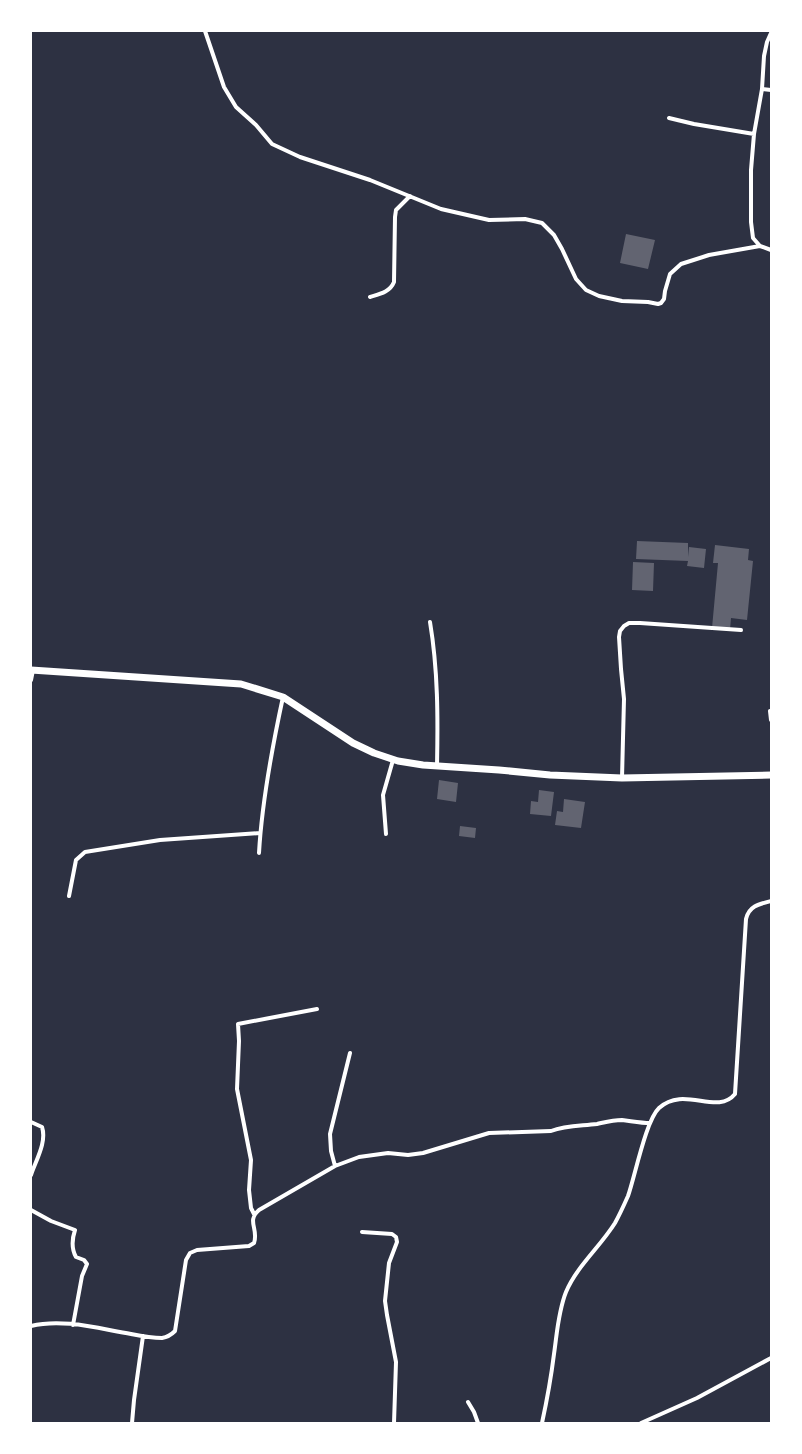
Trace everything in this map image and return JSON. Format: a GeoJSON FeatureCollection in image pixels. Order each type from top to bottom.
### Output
{"type":"FeatureCollection","features":[{"type":"Feature","properties":{"kind":"street"},"geometry":{"type":"LineString","coordinates":[[205,31],[224,87],[236,107],[256,125],[272,144],[300,157],[370,180],[441,209],[490,220],[525,218],[542,223],[554,235],[576,279],[586,290],[599,296],[622,301],[658,304],[664,299],[670,274],[681,264],[709,254],[760,246]]}},
{"type":"Feature","properties":{"kind":"street"},"geometry":{"type":"LineString","coordinates":[[771,33],[767,42],[764,56],[762,89],[754,134],[751,170],[751,222],[753,238],[760,246],[771,250]]}},
{"type":"Feature","properties":{"kind":"street"},"geometry":{"type":"LineString","coordinates":[[762,89],[771,90]]}},
{"type":"Feature","properties":{"kind":"street"},"geometry":{"type":"LineString","coordinates":[[669,118],[694,124],[754,134]]}},
{"type":"Feature","properties":{"kind":"street"},"geometry":{"type":"LineString","coordinates":[[370,297],[388,290],[392,287],[394,282],[396,210],[410,196]]}},
{"type":"Feature","properties":{"kind":"street"},"geometry":{"type":"LineString","coordinates":[[430,622],[436,672],[437,766]]}},
{"type":"Feature","properties":{"kind":"street"},"geometry":{"type":"LineString","coordinates":[[622,778],[624,698],[619,637],[620,631],[624,626],[640,623],[741,630]]}},
{"type":"Feature","properties":{"kind":"street"},"geometry":{"type":"LineString","coordinates":[[31,680],[32,670],[241,684],[283,697],[353,743],[393,760],[423,765],[550,775],[622,778],[771,775]]}},
{"type":"Feature","properties":{"kind":"street"},"geometry":{"type":"LineString","coordinates":[[259,853],[260,833],[271,751],[283,697]]}},
{"type":"Feature","properties":{"kind":"street"},"geometry":{"type":"LineString","coordinates":[[770,711],[771,720]]}},
{"type":"Feature","properties":{"kind":"street"},"geometry":{"type":"LineString","coordinates":[[386,834],[383,795],[393,760]]}},
{"type":"Feature","properties":{"kind":"street"},"geometry":{"type":"LineString","coordinates":[[69,896],[76,860],[85,852],[160,840],[260,833]]}},
{"type":"Feature","properties":{"kind":"street"},"geometry":{"type":"LineString","coordinates":[[542,1423],[549,1390],[560,1313],[567,1292],[577,1273],[614,1224],[623,1208],[650,1123],[658,1109],[670,1101],[680,1098],[725,1102],[732,1098],[735,1094],[747,913],[752,908],[771,901]]}},
{"type":"Feature","properties":{"kind":"street"},"geometry":{"type":"LineString","coordinates":[[254,1214],[251,1208],[250,1190],[251,1160],[237,1089],[239,1041],[238,1024],[317,1008]]}},
{"type":"Feature","properties":{"kind":"street"},"geometry":{"type":"LineString","coordinates":[[335,1166],[331,1151],[330,1134],[350,1053]]}},
{"type":"Feature","properties":{"kind":"street"},"geometry":{"type":"LineString","coordinates":[[31,1326],[43,1323],[73,1325],[143,1336],[162,1338],[170,1336],[175,1331],[186,1260],[190,1253],[197,1250],[249,1246],[254,1244],[256,1238],[252,1220],[254,1214],[335,1166],[359,1156],[388,1153],[408,1155],[423,1153],[489,1133],[551,1131],[579,1125],[621,1120],[650,1123]]}},
{"type":"Feature","properties":{"kind":"street"},"geometry":{"type":"LineString","coordinates":[[31,1122],[42,1127],[44,1133],[43,1142],[31,1175]]}},
{"type":"Feature","properties":{"kind":"street"},"geometry":{"type":"LineString","coordinates":[[31,1210],[51,1221],[74,1230],[72,1242],[74,1253],[76,1257],[84,1260],[87,1264],[82,1276],[73,1325]]}},
{"type":"Feature","properties":{"kind":"street"},"geometry":{"type":"LineString","coordinates":[[362,1232],[392,1234],[396,1237],[397,1242],[390,1263],[385,1301],[396,1362],[394,1423]]}},
{"type":"Feature","properties":{"kind":"street"},"geometry":{"type":"LineString","coordinates":[[132,1423],[143,1336]]}},
{"type":"Feature","properties":{"kind":"street"},"geometry":{"type":"LineString","coordinates":[[641,1423],[696,1398],[771,1358]]}},
{"type":"Feature","properties":{"kind":"street"},"geometry":{"type":"LineString","coordinates":[[468,1402],[478,1423]]}},
{"type":"Feature","properties":{"kind":"building"},"geometry":{"type":"Polygon","coordinates":[[[626,234],[655,240],[648,269],[620,263],[626,234]]]}},
{"type":"Feature","properties":{"kind":"building"},"geometry":{"type":"Polygon","coordinates":[[[637,541],[688,543],[688,557],[689,547],[706,549],[704,568],[687,566],[688,561],[636,559],[637,541]]]}},
{"type":"Feature","properties":{"kind":"building"},"geometry":{"type":"Polygon","coordinates":[[[715,545],[749,549],[748,560],[753,561],[747,620],[731,618],[730,630],[712,628],[718,563],[713,563],[715,545]]]}},
{"type":"Feature","properties":{"kind":"building"},"geometry":{"type":"Polygon","coordinates":[[[633,562],[654,563],[653,591],[632,590],[633,562]]]}},
{"type":"Feature","properties":{"kind":"building"},"geometry":{"type":"Polygon","coordinates":[[[439,780],[458,783],[456,802],[437,799],[439,780]]]}},
{"type":"Feature","properties":{"kind":"building"},"geometry":{"type":"Polygon","coordinates":[[[539,790],[554,792],[551,816],[530,814],[531,801],[538,802],[539,790]]]}},
{"type":"Feature","properties":{"kind":"building"},"geometry":{"type":"Polygon","coordinates":[[[564,799],[585,802],[581,828],[555,825],[557,811],[563,812],[564,799]]]}},
{"type":"Feature","properties":{"kind":"building"},"geometry":{"type":"Polygon","coordinates":[[[460,826],[476,828],[475,838],[459,836],[460,826]]]}}]}
